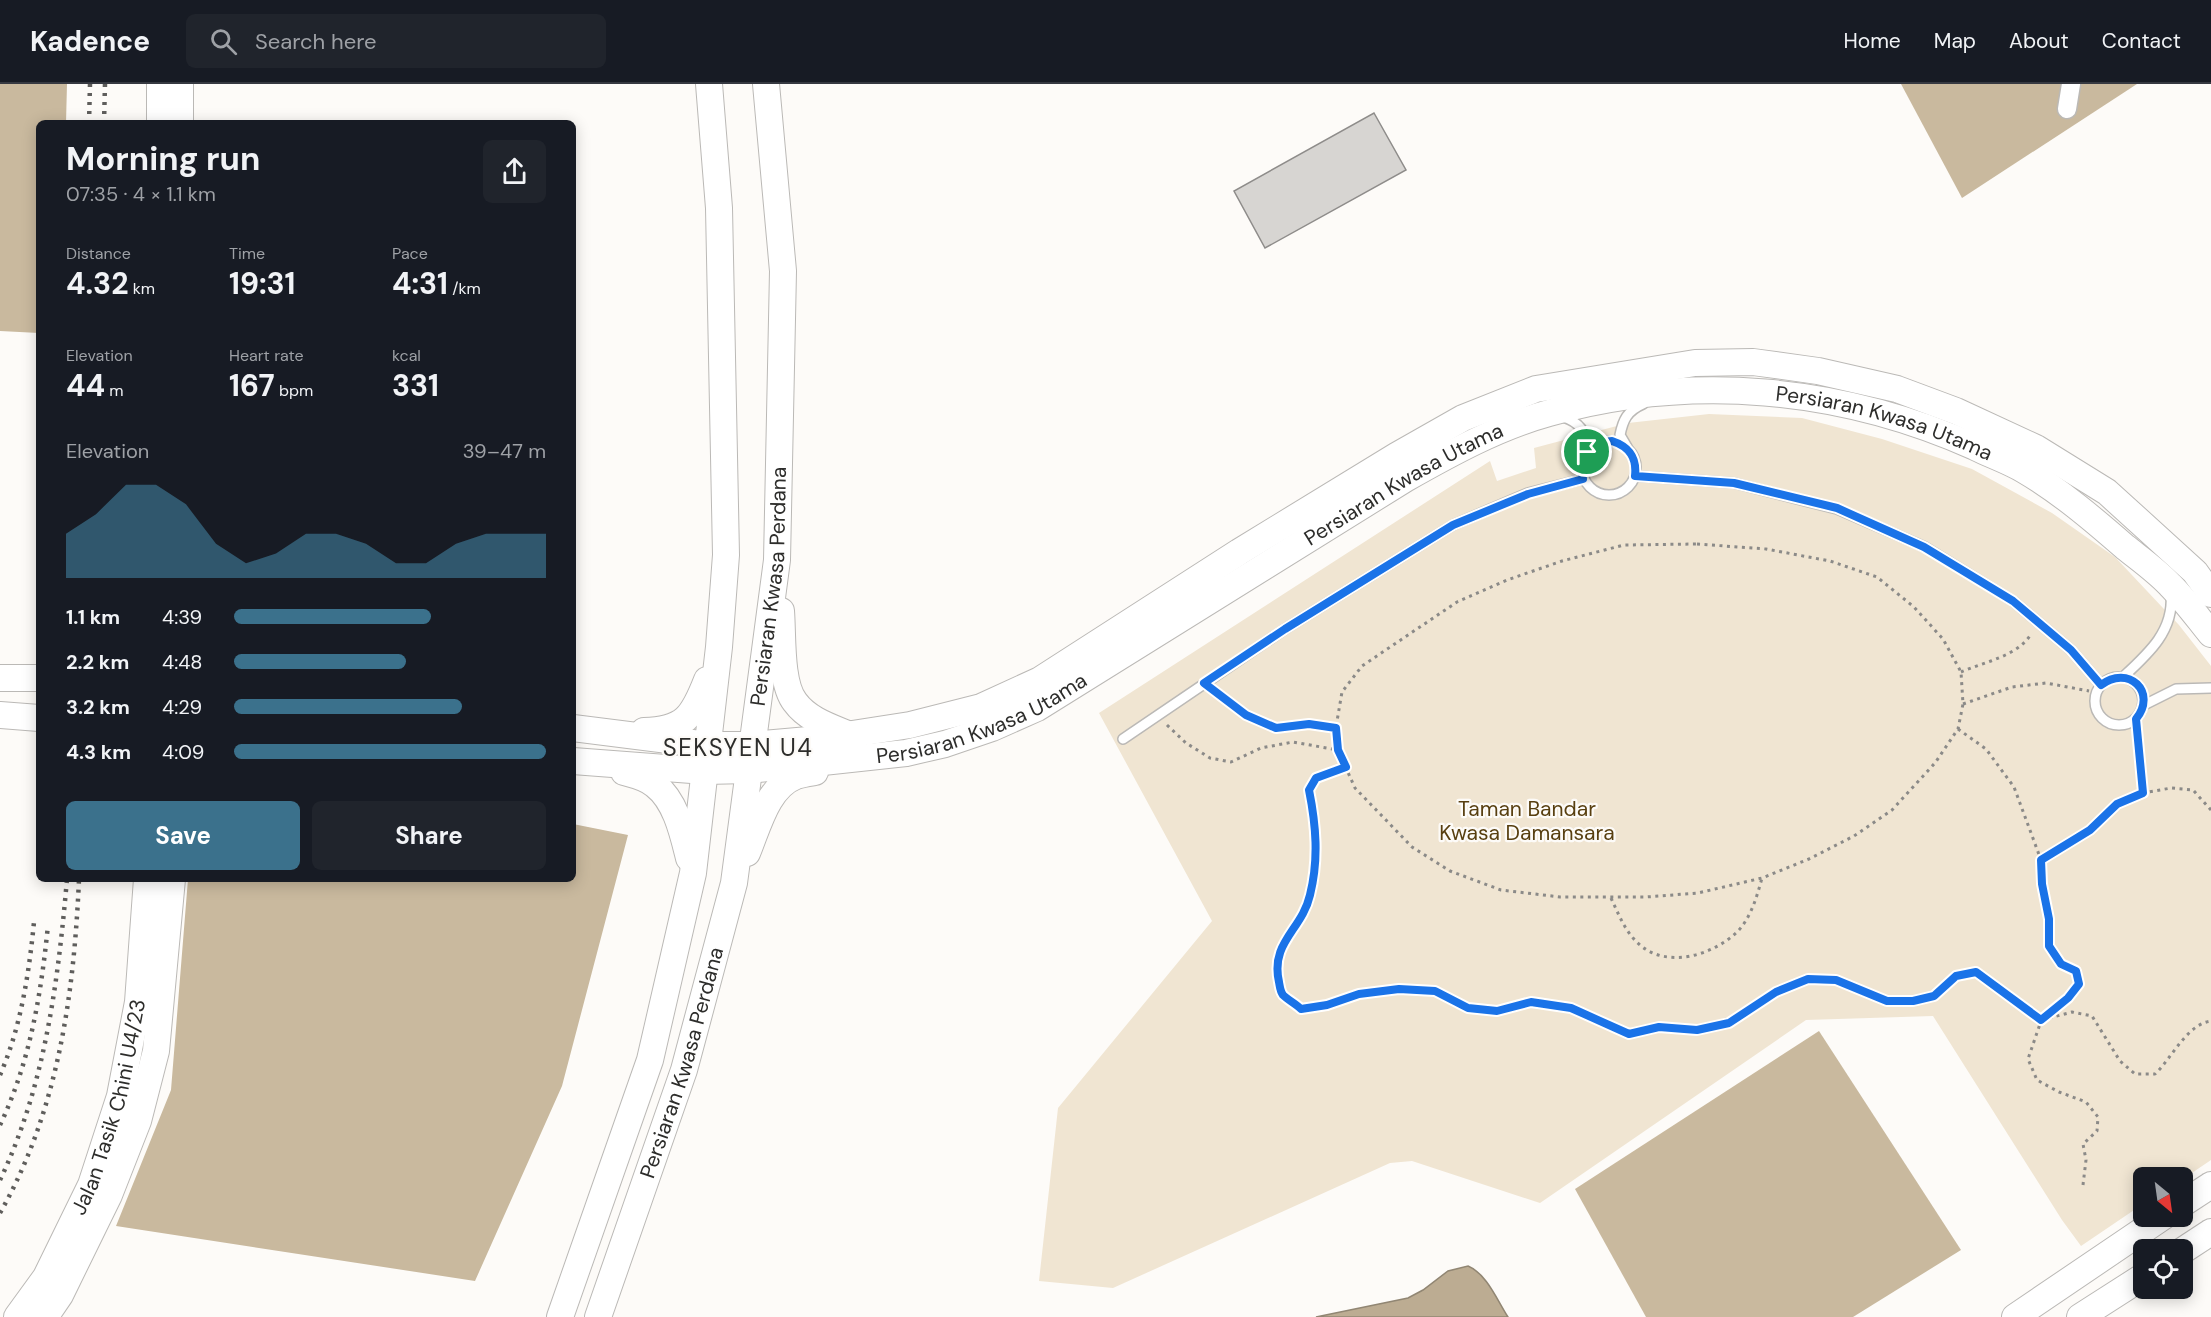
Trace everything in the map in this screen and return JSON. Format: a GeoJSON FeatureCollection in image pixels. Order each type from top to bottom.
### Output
{"type":"FeatureCollection","features":[{"type":"Feature","properties":{"kind":"main road"},"geometry":{"type":"LineString","coordinates":[[160,84],[160,120]]}},
{"type":"Feature","properties":{"kind":"main road"},"geometry":{"type":"LineString","coordinates":[[180,84],[180,120]]}},
{"type":"Feature","properties":{"kind":"main road","name":"Persiaran Kwasa Perdana"},"geometry":{"type":"LineString","coordinates":[[560,1317],[650,1060],[693,873],[719,647],[726,555],[719,208],[709,84]]}},
{"type":"Feature","properties":{"kind":"main road","name":"Persiaran Kwasa Perdana"},"geometry":{"type":"LineString","coordinates":[[598,1317],[684,1070],[734,884],[777,560],[783,271],[766,84]]}},
{"type":"Feature","properties":{"kind":"main road","name":"Persiaran Kwasa Utama"},"geometry":{"type":"LineString","coordinates":[[585,762],[705,771],[750,758],[850,735],[910,725],[981,707],[1040,680],[1239,552],[1463,418],[1536,389],[1695,363],[1753,362],[1818,371],[1897,389],[1956,411],[2036,448],[2107,492],[2195,572],[2211,594]]}},
{"type":"Feature","properties":{"kind":"main road","name":"Persiaran Kwasa Utama"},"geometry":{"type":"LineString","coordinates":[[576,728],[708,745],[750,758],[906,753],[945,744],[992,728],[1036,708],[1405,479],[1463,446],[1548,413],[1619,397],[1682,391],[1739,389],[1812,398],[1879,412],[1947,435],[2024,469],[2089,515],[2171,585],[2211,634]]}},
{"type":"Feature","properties":{"kind":"main road"},"geometry":{"type":"LineString","coordinates":[[777,560],[786,682],[793,701],[822,724],[850,735]]}},
{"type":"Feature","properties":{"kind":"main road"},"geometry":{"type":"LineString","coordinates":[[605,732],[664,730],[686,718],[697,707],[719,647]]}},
{"type":"Feature","properties":{"kind":"main road"},"geometry":{"type":"LineString","coordinates":[[0,678],[36,678]]}},
{"type":"Feature","properties":{"kind":"main road"},"geometry":{"type":"LineString","coordinates":[[0,715],[36,718]]}},
{"type":"Feature","properties":{"kind":"main road"},"geometry":{"type":"LineString","coordinates":[[734,884],[770,798],[781,786],[795,776],[906,753]]}},
{"type":"Feature","properties":{"kind":"main road"},"geometry":{"type":"LineString","coordinates":[[585,762],[643,777],[657,786],[669,802],[681,827],[693,873]]}},
{"type":"Feature","properties":{"kind":"main road","name":"Jalan Tasik Chini U4/23"},"geometry":{"type":"LineString","coordinates":[[17,1317],[46,1277],[91,1185],[120,1096],[138,1002],[147,882]]}},
{"type":"Feature","properties":{"kind":"main road","name":"Jalan Tasik Chini U4/23"},"geometry":{"type":"LineString","coordinates":[[45,1317],[60,1295],[109,1195],[138,1121],[156,1051],[172,882]]}},
{"type":"Feature","properties":{"kind":"main road"},"geometry":{"type":"LineString","coordinates":[[2193,1197],[2211,1185]]}},
{"type":"Feature","properties":{"kind":"main road"},"geometry":{"type":"LineString","coordinates":[[2015,1317],[2148,1227]]}},
{"type":"Feature","properties":{"kind":"main road"},"geometry":{"type":"LineString","coordinates":[[2193,1244],[2211,1232]]}},
{"type":"Feature","properties":{"kind":"main road"},"geometry":{"type":"LineString","coordinates":[[2080,1317],[2133,1283]]}},
{"type":"Feature","properties":{"kind":"street"},"geometry":{"type":"LineString","coordinates":[[2067,109],[2071,84]]}},
{"type":"Feature","properties":{"kind":"lane"},"geometry":{"type":"LineString","coordinates":[[1629,450],[1612,441],[1603,442],[1590,449],[1583,460],[1581,469],[1583,479],[1594,491],[1610,495],[1626,490],[1635,476],[1634,458],[1620,435],[1623,418],[1635,407],[1682,391]]}},
{"type":"Feature","properties":{"kind":"lane"},"geometry":{"type":"LineString","coordinates":[[1548,413],[1574,420],[1585,432],[1590,449]]}},
{"type":"Feature","properties":{"kind":"lane"},"geometry":{"type":"LineString","coordinates":[[1635,476],[1734,483],[1837,508],[1924,547],[2013,601],[2071,650],[2099,688]]}},
{"type":"Feature","properties":{"kind":"lane"},"geometry":{"type":"LineString","coordinates":[[1123,739],[1285,629],[1453,525],[1528,494],[1583,479]]}},
{"type":"Feature","properties":{"kind":"lane"},"geometry":{"type":"LineString","coordinates":[[2123,677],[2137,684],[2144,697],[2144,705],[2136,719],[2121,726],[2105,721],[2096,708],[2099,688],[2108,680],[2123,677],[2148,654],[2161,637],[2173,611],[2171,585]]}},
{"type":"Feature","properties":{"kind":"lane"},"geometry":{"type":"LineString","coordinates":[[2144,705],[2176,689],[2211,688]]}},
{"type":"Feature","properties":{"kind":"path"},"geometry":{"type":"LineString","coordinates":[[1697,544],[1766,549],[1830,561],[1877,577],[1914,607],[1943,639],[1961,672],[1963,704],[1958,729],[1935,763],[1892,810],[1854,836],[1809,859],[1762,878],[1698,893],[1611,898],[1560,897],[1501,890],[1450,871],[1412,847],[1355,788],[1338,750],[1336,728],[1342,692],[1362,666],[1457,602],[1507,580],[1562,561],[1624,545],[1697,544]]}},
{"type":"Feature","properties":{"kind":"path"},"geometry":{"type":"LineString","coordinates":[[1961,672],[2012,653],[2027,641],[2038,623]]}},
{"type":"Feature","properties":{"kind":"path"},"geometry":{"type":"LineString","coordinates":[[1204,683],[1246,715],[1276,728],[1309,724],[1336,728]]}},
{"type":"Feature","properties":{"kind":"path"},"geometry":{"type":"LineString","coordinates":[[1963,704],[2012,687],[2046,683],[2099,688]]}},
{"type":"Feature","properties":{"kind":"path"},"geometry":{"type":"LineString","coordinates":[[1157,715],[1186,743],[1210,758],[1231,762],[1261,748],[1293,742],[1338,750]]}},
{"type":"Feature","properties":{"kind":"path"},"geometry":{"type":"LineString","coordinates":[[2136,719],[2143,793]]}},
{"type":"Feature","properties":{"kind":"path"},"geometry":{"type":"LineString","coordinates":[[1958,729],[1986,749],[2014,787],[2041,860],[2042,884],[2049,919],[2049,946],[2061,964],[2076,971],[2079,984],[2068,998],[2041,1020],[2028,1059],[2037,1080],[2086,1102],[2098,1117],[2097,1131],[2083,1144],[2086,1160],[2083,1185]]}},
{"type":"Feature","properties":{"kind":"path"},"geometry":{"type":"LineString","coordinates":[[1346,767],[1316,778],[1309,790],[1314,815],[1317,857],[1310,897],[1296,926],[1278,952],[1276,972],[1281,993],[1301,1009],[1327,1005],[1359,994],[1408,989],[1435,991],[1468,1008],[1497,1011],[1531,1002],[1571,1008],[1629,1034],[1659,1027],[1697,1030],[1729,1023],[1776,992],[1808,979],[1836,980],[1887,1001],[1913,1001],[1934,996],[1956,976],[1976,972],[2041,1020]]}},
{"type":"Feature","properties":{"kind":"path"},"geometry":{"type":"LineString","coordinates":[[2041,860],[2090,830],[2117,804],[2143,793],[2171,788],[2193,790],[2211,810]]}},
{"type":"Feature","properties":{"kind":"path"},"geometry":{"type":"LineString","coordinates":[[1611,898],[1624,927],[1641,946],[1663,957],[1692,956],[1718,946],[1738,931],[1755,904],[1762,878]]}},
{"type":"Feature","properties":{"kind":"path"},"geometry":{"type":"LineString","coordinates":[[2041,1020],[2072,1012],[2092,1016],[2120,1061],[2135,1074],[2155,1074],[2168,1062],[2183,1038],[2203,1022],[2211,1021]]}},
{"type":"Feature","properties":{"kind":"green space","name":"Taman Bandar Kwasa Damansara"},"geometry":{"type":"Polygon","coordinates":[[[1709,414],[1802,418],[1882,439],[1972,469],[2052,513],[2115,557],[2179,625],[2211,666],[2211,1160],[2193,1172],[2193,1167],[2133,1167],[2133,1211],[2081,1246],[2062,1220],[1933,1016],[1806,1020],[1540,1203],[1412,1161],[1390,1163],[1113,1288],[1039,1281],[1058,1108],[1212,921],[1099,713],[1490,461],[1497,481],[1536,468],[1534,448],[1628,423],[1709,414]]]}},
{"type":"Feature","properties":{"kind":"shaded area"},"geometry":{"type":"Polygon","coordinates":[[[0,84],[67,84],[66,120],[36,120],[36,333],[0,331],[0,84]]]}},
{"type":"Feature","properties":{"kind":"shaded area"},"geometry":{"type":"Polygon","coordinates":[[[1901,84],[2137,84],[1962,198],[1901,84]]]}},
{"type":"Feature","properties":{"kind":"shaded area"},"geometry":{"type":"Polygon","coordinates":[[[576,825],[628,835],[562,1086],[475,1281],[116,1226],[171,1090],[188,882],[576,882],[576,825]]]}},
{"type":"Feature","properties":{"kind":"shaded area"},"geometry":{"type":"Polygon","coordinates":[[[1819,1031],[1961,1250],[1853,1317],[1646,1317],[1575,1189],[1819,1031]]]}},
{"type":"Feature","properties":{"kind":"shaded area"},"geometry":{"type":"Polygon","coordinates":[[[1468,1266],[1486,1281],[1508,1317],[1316,1317],[1408,1298],[1448,1271],[1468,1266]]]}},
{"type":"Feature","properties":{"kind":"building"},"geometry":{"type":"Polygon","coordinates":[[[1374,113],[1406,170],[1265,248],[1234,191],[1374,113]]]}},
{"type":"Feature","properties":{"kind":"railway"},"geometry":{"type":"LineString","coordinates":[[89,120],[90,84]]}},
{"type":"Feature","properties":{"kind":"railway"},"geometry":{"type":"LineString","coordinates":[[104,120],[105,84]]}},
{"type":"Feature","properties":{"kind":"railway"},"geometry":{"type":"LineString","coordinates":[[0,1180],[28,1108],[39,1071],[54,995],[67,882]]}},
{"type":"Feature","properties":{"kind":"railway"},"geometry":{"type":"LineString","coordinates":[[0,1213],[20,1174],[49,1093],[67,1009],[73,966],[79,882]]}},
{"type":"Feature","properties":{"kind":"railway"},"geometry":{"type":"LineString","coordinates":[[0,1075],[19,1019],[30,961],[34,922]]}},
{"type":"Feature","properties":{"kind":"railway"},"geometry":{"type":"LineString","coordinates":[[0,1125],[19,1077],[33,1028],[48,925]]}},
{"type":"Feature","properties":{"kind":"district","name":"SEKSYEN U4"},"geometry":{"type":"Point","coordinates":[738,747]}},
{"type":"Feature","properties":{"kind":"route"},"geometry":{"type":"LineString","coordinates":[[1612,441],[1629,450],[1634,458],[1635,476],[1734,483],[1837,508],[1924,547],[2013,601],[2071,650],[2101,685],[2115,677],[2131,679],[2137,684],[2144,697],[2144,705],[2136,719],[2143,793],[2117,804],[2090,830],[2041,860],[2042,884],[2049,919],[2049,946],[2061,964],[2076,971],[2079,984],[2068,998],[2041,1020],[1976,972],[1956,976],[1934,996],[1913,1001],[1887,1001],[1836,980],[1808,979],[1776,992],[1729,1023],[1697,1030],[1659,1027],[1629,1034],[1571,1008],[1531,1002],[1497,1011],[1468,1008],[1435,991],[1399,989],[1359,994],[1327,1005],[1301,1009],[1281,993],[1276,972],[1278,952],[1296,926],[1310,897],[1317,857],[1314,815],[1309,790],[1316,778],[1346,767],[1338,750],[1336,728],[1309,724],[1276,728],[1246,715],[1204,683],[1285,629],[1453,525],[1528,494],[1583,479],[1581,469],[1587,452],[1594,445],[1612,441]]}}]}
